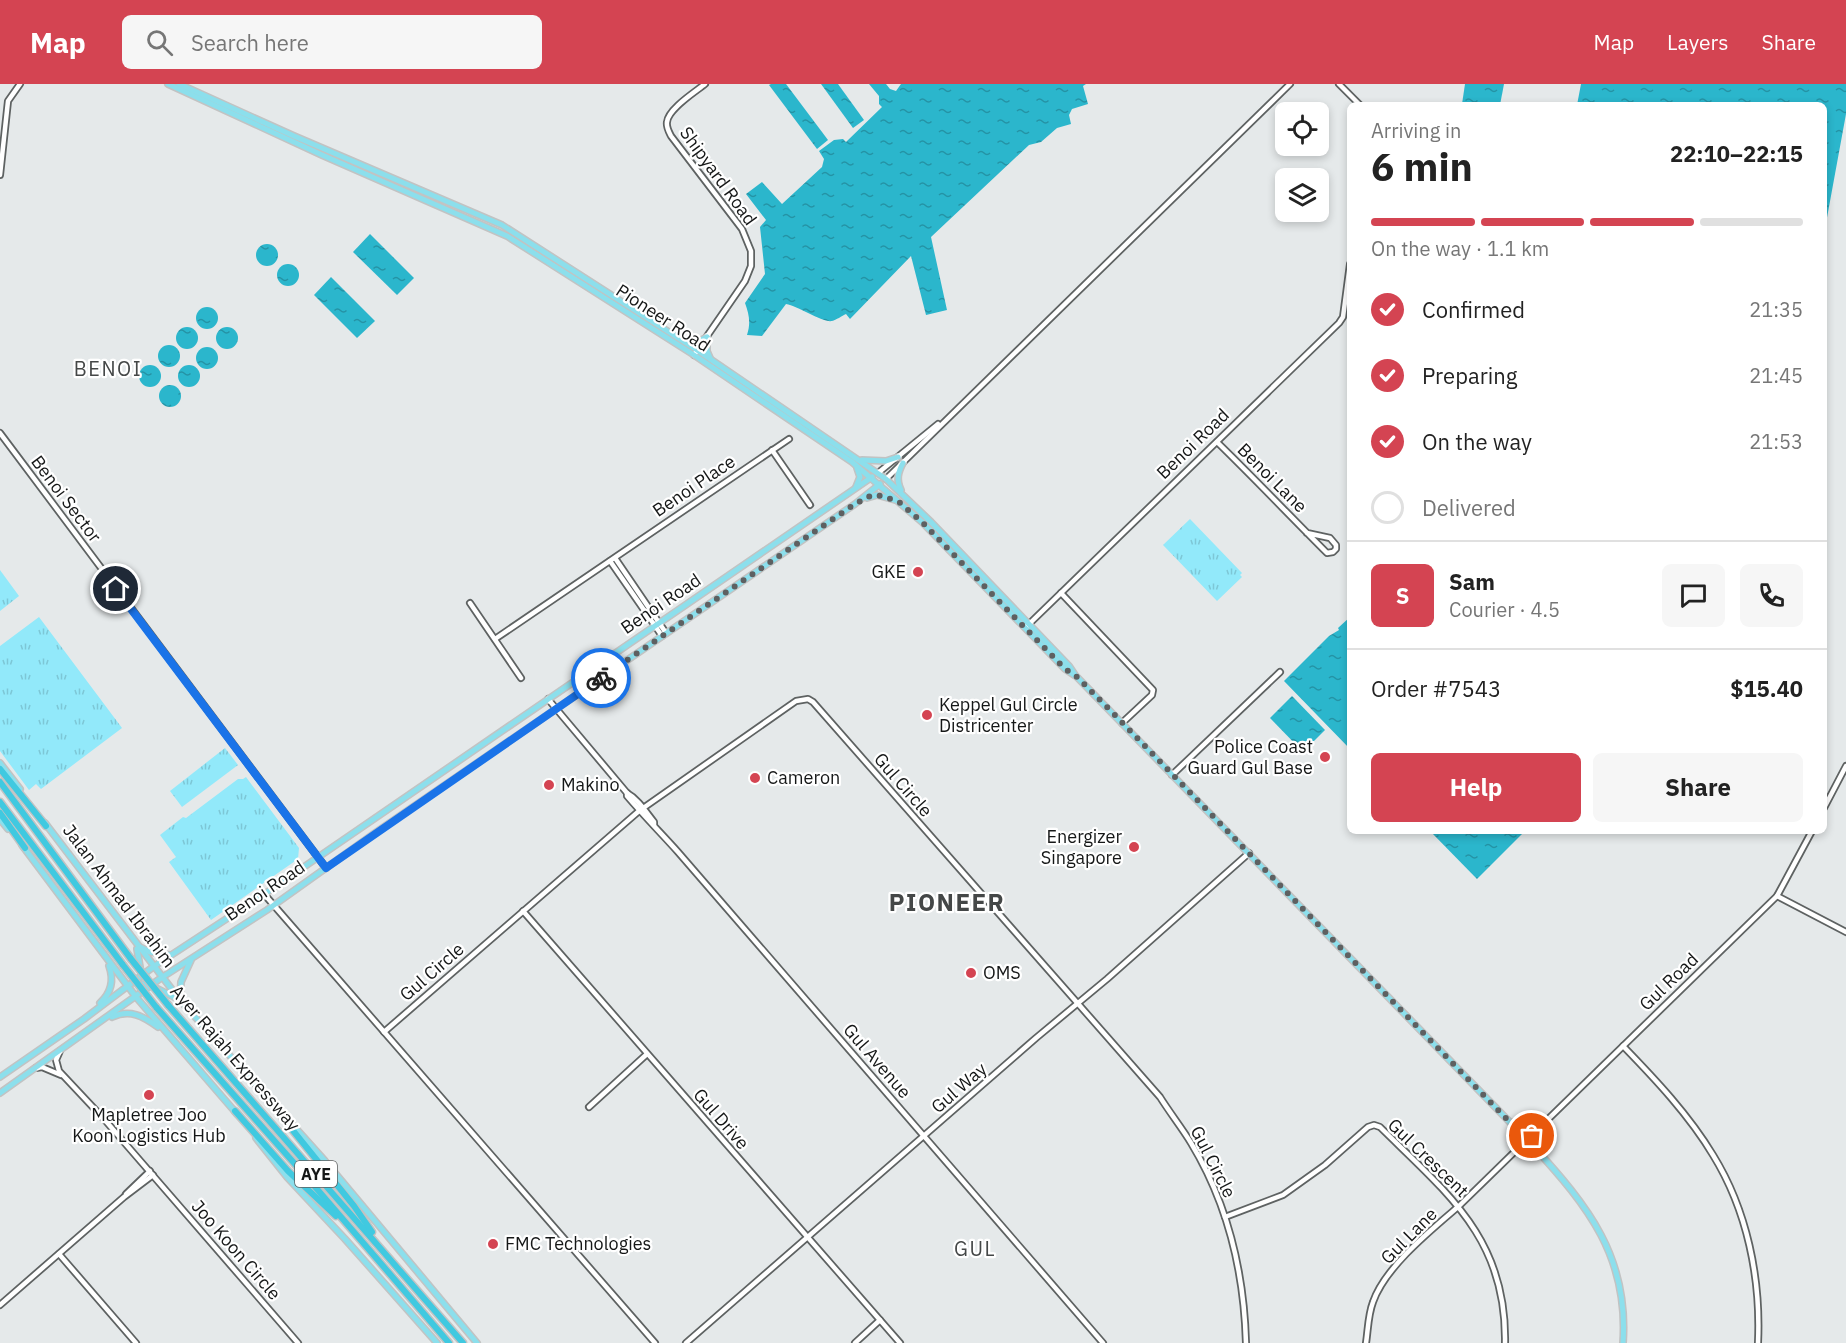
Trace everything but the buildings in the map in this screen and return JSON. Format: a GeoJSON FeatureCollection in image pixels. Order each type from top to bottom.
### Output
{"type":"FeatureCollection","features":[{"type":"Feature","properties":{"kind":"highway"},"geometry":{"type":"LineString","coordinates":[[0,770],[46,826]]}},
{"type":"Feature","properties":{"kind":"highway","name":"Ayer Rajah Expressway"},"geometry":{"type":"LineString","coordinates":[[0,782],[131,959],[168,1005],[463,1343]]}},
{"type":"Feature","properties":{"kind":"highway","name":"Ayer Rajah Expressway"},"geometry":{"type":"LineString","coordinates":[[0,802],[156,1007],[449,1343]]}},
{"type":"Feature","properties":{"kind":"highway"},"geometry":{"type":"LineString","coordinates":[[0,813],[25,848]]}},
{"type":"Feature","properties":{"kind":"highway"},"geometry":{"type":"LineString","coordinates":[[235,1111],[288,1171],[346,1224]]}},
{"type":"Feature","properties":{"kind":"highway"},"geometry":{"type":"LineString","coordinates":[[278,1112],[354,1206],[389,1257]]}},
{"type":"Feature","properties":{"kind":"main road","name":"Pioneer Road"},"geometry":{"type":"LineString","coordinates":[[168,84],[507,236],[696,353],[878,472],[905,496],[1065,669],[1075,675],[1249,853],[1570,1187],[1589,1212],[1605,1242],[1617,1273],[1624,1317],[1623,1343]]}},
{"type":"Feature","properties":{"kind":"main road","name":"Pioneer Road"},"geometry":{"type":"LineString","coordinates":[[179,84],[502,225],[682,341],[696,353],[711,359],[720,370]]}},
{"type":"Feature","properties":{"kind":"main road"},"geometry":{"type":"LineString","coordinates":[[682,341],[696,343],[707,337],[707,351],[711,359]]}},
{"type":"Feature","properties":{"kind":"main road","name":"Pioneer Road"},"geometry":{"type":"LineString","coordinates":[[732,378],[872,478],[922,522],[1027,626]]}},
{"type":"Feature","properties":{"kind":"main road"},"geometry":{"type":"LineString","coordinates":[[860,460],[886,461],[898,457]]}},
{"type":"Feature","properties":{"kind":"main road"},"geometry":{"type":"LineString","coordinates":[[852,462],[860,477],[853,491]]}},
{"type":"Feature","properties":{"kind":"main road"},"geometry":{"type":"LineString","coordinates":[[903,463],[898,472],[898,479],[905,496]]}},
{"type":"Feature","properties":{"kind":"main road","name":"Benoi Road"},"geometry":{"type":"LineString","coordinates":[[0,1077],[139,980],[153,966],[264,894],[878,472]]}},
{"type":"Feature","properties":{"kind":"main road","name":"Benoi Road"},"geometry":{"type":"LineString","coordinates":[[0,1093],[161,978],[273,905],[855,504],[886,479]]}},
{"type":"Feature","properties":{"kind":"main road"},"geometry":{"type":"LineString","coordinates":[[855,504],[876,495],[899,502]]}},
{"type":"Feature","properties":{"kind":"main road","name":"Jalan Ahmad Ibrahim"},"geometry":{"type":"LineString","coordinates":[[0,763],[161,978],[278,1112],[325,1161],[477,1343]]}},
{"type":"Feature","properties":{"kind":"main road"},"geometry":{"type":"LineString","coordinates":[[0,819],[25,848],[114,968],[180,1000],[181,982],[194,956]]}},
{"type":"Feature","properties":{"kind":"main road"},"geometry":{"type":"LineString","coordinates":[[136,945],[150,952],[170,955]]}},
{"type":"Feature","properties":{"kind":"main road"},"geometry":{"type":"LineString","coordinates":[[136,945],[140,960],[137,996],[148,1011],[235,1111],[287,1177],[437,1343]]}},
{"type":"Feature","properties":{"kind":"main road"},"geometry":{"type":"LineString","coordinates":[[84,1019],[104,999],[111,987],[112,972],[107,959]]}},
{"type":"Feature","properties":{"kind":"main road"},"geometry":{"type":"LineString","coordinates":[[114,968],[139,980],[148,1011]]}},
{"type":"Feature","properties":{"kind":"main road"},"geometry":{"type":"LineString","coordinates":[[137,996],[139,980]]}},
{"type":"Feature","properties":{"kind":"main road"},"geometry":{"type":"LineString","coordinates":[[97,1025],[118,1014],[131,1013],[165,1031]]}},
{"type":"Feature","properties":{"kind":"main road"},"geometry":{"type":"LineString","coordinates":[[1504,1116],[1523,1127],[1533,1128],[1543,1125]]}},
{"type":"Feature","properties":{"kind":"street"},"geometry":{"type":"LineString","coordinates":[[0,175],[8,101],[20,84]]}},
{"type":"Feature","properties":{"kind":"street","name":"Shipyard Road"},"geometry":{"type":"LineString","coordinates":[[696,353],[745,281],[751,266],[751,250],[742,229],[667,128],[669,115],[674,108],[705,84]]}},
{"type":"Feature","properties":{"kind":"street","name":"Benoi Road"},"geometry":{"type":"LineString","coordinates":[[886,479],[1290,84]]}},
{"type":"Feature","properties":{"kind":"street"},"geometry":{"type":"LineString","coordinates":[[1339,84],[1357,102]]}},
{"type":"Feature","properties":{"kind":"street","name":"Benoi Road"},"geometry":{"type":"LineString","coordinates":[[1027,626],[1339,322],[1342,317],[1347,284]]}},
{"type":"Feature","properties":{"kind":"street","name":"Benoi Road"},"geometry":{"type":"LineString","coordinates":[[878,472],[950,415]]}},
{"type":"Feature","properties":{"kind":"street","name":"Benoi Sector"},"geometry":{"type":"LineString","coordinates":[[0,433],[326,868]]}},
{"type":"Feature","properties":{"kind":"street","name":"Benoi Place"},"geometry":{"type":"LineString","coordinates":[[495,639],[789,439]]}},
{"type":"Feature","properties":{"kind":"street","name":"Benoi Lane"},"geometry":{"type":"LineString","coordinates":[[1216,442],[1307,532],[1328,552],[1336,549],[1336,545],[1330,538],[1307,532]]}},
{"type":"Feature","properties":{"kind":"street"},"geometry":{"type":"LineString","coordinates":[[772,450],[810,505]]}},
{"type":"Feature","properties":{"kind":"street"},"geometry":{"type":"LineString","coordinates":[[612,559],[664,635]]}},
{"type":"Feature","properties":{"kind":"street"},"geometry":{"type":"LineString","coordinates":[[1060,593],[1152,689],[1152,695],[1122,723]]}},
{"type":"Feature","properties":{"kind":"street"},"geometry":{"type":"LineString","coordinates":[[470,603],[521,678]]}},
{"type":"Feature","properties":{"kind":"street"},"geometry":{"type":"LineString","coordinates":[[1172,775],[1280,672]]}},
{"type":"Feature","properties":{"kind":"street","name":"Gul Avenue"},"geometry":{"type":"LineString","coordinates":[[548,699],[627,793],[627,796],[641,809],[1103,1343]]}},
{"type":"Feature","properties":{"kind":"street","name":"Gul Circle"},"geometry":{"type":"LineString","coordinates":[[384,1032],[641,809],[796,701],[801,699],[813,702],[1160,1098],[1191,1144],[1213,1186],[1225,1217],[1240,1276],[1246,1343]]}},
{"type":"Feature","properties":{"kind":"street"},"geometry":{"type":"LineString","coordinates":[[1827,802],[1846,766]]}},
{"type":"Feature","properties":{"kind":"street","name":"Gul Road"},"geometry":{"type":"LineString","coordinates":[[1527,1140],[1777,896],[1810,834]]}},
{"type":"Feature","properties":{"kind":"street","name":"Gul Way"},"geometry":{"type":"LineString","coordinates":[[686,1343],[1249,853]]}},
{"type":"Feature","properties":{"kind":"street"},"geometry":{"type":"LineString","coordinates":[[264,894],[655,1343]]}},
{"type":"Feature","properties":{"kind":"street"},"geometry":{"type":"LineString","coordinates":[[1777,896],[1846,932]]}},
{"type":"Feature","properties":{"kind":"street","name":"Gul Drive"},"geometry":{"type":"LineString","coordinates":[[523,911],[900,1343]]}},
{"type":"Feature","properties":{"kind":"street"},"geometry":{"type":"LineString","coordinates":[[1623,1046],[1696,1129],[1714,1156],[1733,1195],[1751,1252],[1757,1290],[1758,1343]]}},
{"type":"Feature","properties":{"kind":"street"},"geometry":{"type":"LineString","coordinates":[[60,1051],[56,1063],[63,1076]]}},
{"type":"Feature","properties":{"kind":"street"},"geometry":{"type":"LineString","coordinates":[[589,1107],[647,1054]]}},
{"type":"Feature","properties":{"kind":"street"},"geometry":{"type":"LineString","coordinates":[[36,1068],[42,1067],[63,1076]]}},
{"type":"Feature","properties":{"kind":"street","name":"Joo Koon Circle"},"geometry":{"type":"LineString","coordinates":[[63,1076],[151,1173],[298,1343]]}},
{"type":"Feature","properties":{"kind":"street","name":"Gul Crescent"},"geometry":{"type":"LineString","coordinates":[[1225,1217],[1283,1196],[1325,1166],[1368,1127],[1374,1125],[1380,1127],[1459,1206],[1482,1240],[1492,1260],[1503,1307],[1505,1343]]}},
{"type":"Feature","properties":{"kind":"street","name":"Gul Lane"},"geometry":{"type":"LineString","coordinates":[[1366,1343],[1373,1302],[1382,1283],[1415,1245],[1527,1140]]}},
{"type":"Feature","properties":{"kind":"street"},"geometry":{"type":"LineString","coordinates":[[0,1305],[151,1173]]}},
{"type":"Feature","properties":{"kind":"street"},"geometry":{"type":"LineString","coordinates":[[59,1254],[136,1343]]}},
{"type":"Feature","properties":{"kind":"street"},"geometry":{"type":"LineString","coordinates":[[855,1343],[880,1320]]}},
{"type":"Feature","properties":{"kind":"green space"},"geometry":{"type":"Polygon","coordinates":[[[1190,519],[1242,573],[1240,575],[1242,577],[1217,601],[1163,545],[1190,519]]]}},
{"type":"Feature","properties":{"kind":"green space"},"geometry":{"type":"Polygon","coordinates":[[[0,570],[19,596],[0,611],[0,570]]]}},
{"type":"Feature","properties":{"kind":"green space"},"geometry":{"type":"Polygon","coordinates":[[[39,617],[122,728],[41,789],[36,784],[29,790],[0,751],[0,646],[39,617]]]}},
{"type":"Feature","properties":{"kind":"green space"},"geometry":{"type":"Polygon","coordinates":[[[225,748],[238,765],[182,807],[170,791],[225,748]]]}},
{"type":"Feature","properties":{"kind":"green space"},"geometry":{"type":"Polygon","coordinates":[[[246,777],[299,848],[298,859],[211,920],[169,862],[176,857],[160,835],[238,779],[246,777]]]}},
{"type":"Feature","properties":{"kind":"water"},"geometry":{"type":"Polygon","coordinates":[[[786,84],[828,140],[817,149],[769,85],[786,84]]]}},
{"type":"Feature","properties":{"kind":"water"},"geometry":{"type":"Polygon","coordinates":[[[821,84],[838,84],[864,120],[853,128],[821,84]]]}},
{"type":"Feature","properties":{"kind":"water"},"geometry":{"type":"Polygon","coordinates":[[[869,84],[886,84],[890,89],[896,91],[901,84],[1086,84],[1083,86],[1088,104],[1072,109],[1069,115],[1071,124],[1057,128],[1041,142],[1029,145],[931,237],[947,310],[926,315],[911,256],[850,319],[846,314],[828,321],[786,304],[762,336],[747,335],[749,319],[745,303],[765,274],[760,227],[766,220],[746,194],[762,182],[782,204],[822,167],[824,159],[819,151],[834,140],[843,139],[846,142],[882,107],[879,104],[879,96],[869,84]]]}},
{"type":"Feature","properties":{"kind":"water"},"geometry":{"type":"Polygon","coordinates":[[[1465,84],[1504,84],[1501,102],[1462,102],[1465,84]]]}},
{"type":"Feature","properties":{"kind":"water"},"geometry":{"type":"Polygon","coordinates":[[[1581,84],[1846,84],[1846,114],[1827,218],[1827,102],[1578,102],[1581,84]]]}},
{"type":"Feature","properties":{"kind":"water"},"geometry":{"type":"Polygon","coordinates":[[[370,234],[414,278],[397,295],[353,252],[370,234]]]}},
{"type":"Feature","properties":{"kind":"water"},"geometry":{"type":"Polygon","coordinates":[[[267,244],[275,247],[278,255],[275,263],[267,266],[259,263],[256,255],[259,247],[267,244]]]}},
{"type":"Feature","properties":{"kind":"water"},"geometry":{"type":"Polygon","coordinates":[[[288,264],[296,267],[299,275],[296,283],[288,286],[280,283],[277,275],[280,267],[288,264]]]}},
{"type":"Feature","properties":{"kind":"water"},"geometry":{"type":"Polygon","coordinates":[[[331,277],[375,321],[357,338],[314,295],[331,277]]]}},
{"type":"Feature","properties":{"kind":"water"},"geometry":{"type":"Polygon","coordinates":[[[207,307],[215,310],[218,318],[215,326],[207,329],[199,326],[196,318],[199,310],[207,307]]]}},
{"type":"Feature","properties":{"kind":"water"},"geometry":{"type":"Polygon","coordinates":[[[187,327],[195,330],[198,338],[195,346],[187,349],[179,346],[176,338],[179,330],[187,327]]]}},
{"type":"Feature","properties":{"kind":"water"},"geometry":{"type":"Polygon","coordinates":[[[227,327],[235,330],[238,338],[235,346],[227,349],[219,346],[216,338],[219,330],[227,327]]]}},
{"type":"Feature","properties":{"kind":"water"},"geometry":{"type":"Polygon","coordinates":[[[169,345],[177,348],[180,356],[177,364],[169,367],[161,364],[158,356],[161,348],[169,345]]]}},
{"type":"Feature","properties":{"kind":"water"},"geometry":{"type":"Polygon","coordinates":[[[207,347],[215,350],[218,358],[215,366],[207,369],[199,366],[196,358],[199,350],[207,347]]]}},
{"type":"Feature","properties":{"kind":"water"},"geometry":{"type":"Polygon","coordinates":[[[150,365],[158,368],[161,376],[158,384],[150,387],[142,384],[139,376],[142,368],[150,365]]]}},
{"type":"Feature","properties":{"kind":"water"},"geometry":{"type":"Polygon","coordinates":[[[189,365],[197,368],[200,376],[197,384],[189,387],[181,384],[178,376],[181,368],[189,365]]]}},
{"type":"Feature","properties":{"kind":"water"},"geometry":{"type":"Polygon","coordinates":[[[170,385],[178,388],[181,396],[178,404],[170,407],[162,404],[159,396],[162,388],[170,385]]]}},
{"type":"Feature","properties":{"kind":"water"},"geometry":{"type":"Polygon","coordinates":[[[1347,620],[1347,746],[1284,681],[1329,636],[1339,630],[1338,628],[1347,620]]]}},
{"type":"Feature","properties":{"kind":"water"},"geometry":{"type":"Polygon","coordinates":[[[1292,696],[1325,730],[1303,752],[1270,718],[1292,696]]]}},
{"type":"Feature","properties":{"kind":"water"},"geometry":{"type":"Polygon","coordinates":[[[1433,834],[1522,834],[1477,879],[1433,834]]]}},
{"type":"Feature","properties":{"kind":"way so far"},"geometry":{"type":"LineString","coordinates":[[601,678],[855,504],[872,495],[887,497],[899,502],[922,522],[1065,669],[1075,675],[1113,713],[1527,1140],[1532,1136]]}},
{"type":"Feature","properties":{"kind":"place","name":"GKE"},"geometry":{"type":"Point","coordinates":[918,572]}},
{"type":"Feature","properties":{"kind":"place","name":"Keppel Gul Circle Districenter"},"geometry":{"type":"Point","coordinates":[927,715]}},
{"type":"Feature","properties":{"kind":"place","name":"Police Coast Guard Gul Base"},"geometry":{"type":"Point","coordinates":[1325,757]}},
{"type":"Feature","properties":{"kind":"place","name":"Cameron"},"geometry":{"type":"Point","coordinates":[755,778]}},
{"type":"Feature","properties":{"kind":"place","name":"Makino"},"geometry":{"type":"Point","coordinates":[549,785]}},
{"type":"Feature","properties":{"kind":"place","name":"Energizer Singapore"},"geometry":{"type":"Point","coordinates":[1134,847]}},
{"type":"Feature","properties":{"kind":"place","name":"OMS"},"geometry":{"type":"Point","coordinates":[971,973]}},
{"type":"Feature","properties":{"kind":"place","name":"Mapletree Joo Koon Logistics Hub"},"geometry":{"type":"Point","coordinates":[149,1095]}},
{"type":"Feature","properties":{"kind":"place","name":"FMC Technologies"},"geometry":{"type":"Point","coordinates":[493,1244]}},
{"type":"Feature","properties":{"kind":"district","name":"BENOI"},"geometry":{"type":"Point","coordinates":[108,369]}},
{"type":"Feature","properties":{"kind":"district","name":"PIONEER"},"geometry":{"type":"Point","coordinates":[947,903]}},
{"type":"Feature","properties":{"kind":"district","name":"GUL"},"geometry":{"type":"Point","coordinates":[975,1249]}},
{"type":"Feature","properties":{"kind":"route"},"geometry":{"type":"LineString","coordinates":[[116,589],[326,868],[601,678]]}}]}
